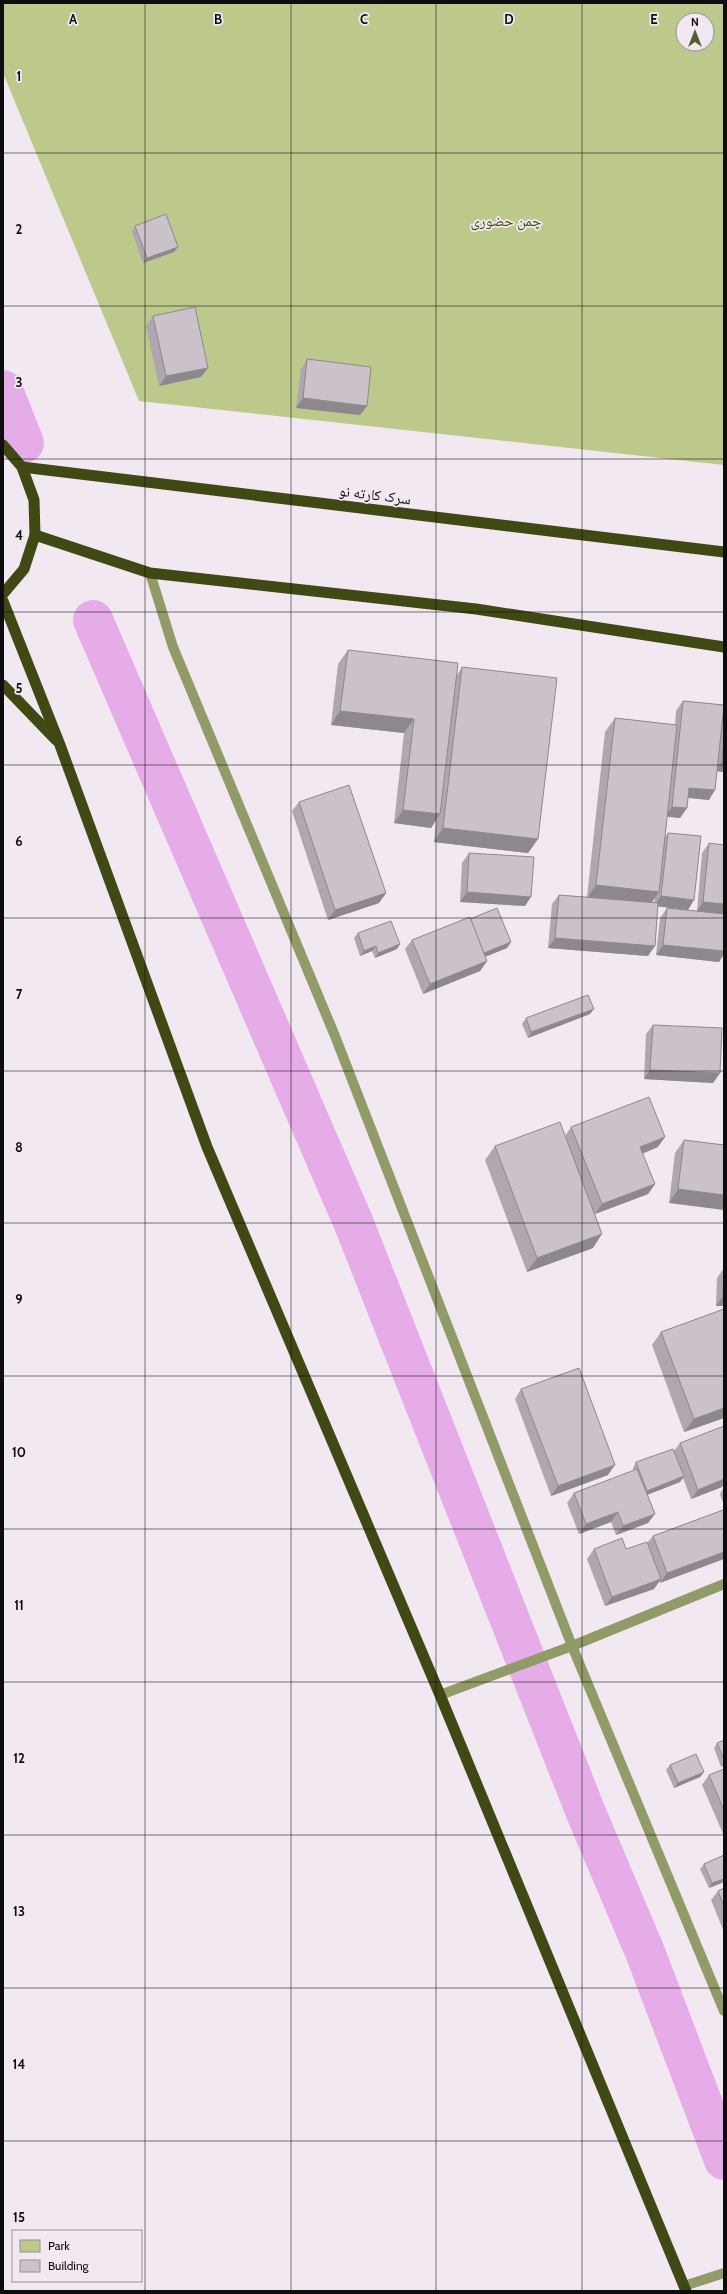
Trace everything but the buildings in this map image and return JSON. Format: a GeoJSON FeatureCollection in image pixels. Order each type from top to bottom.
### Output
{"type":"FeatureCollection","features":[{"type":"Feature","properties":{"kind":"highway"},"geometry":{"type":"LineString","coordinates":[[3,445],[22,467],[34,500],[35,535],[24,569],[3,594]]}},
{"type":"Feature","properties":{"kind":"highway","name":"سرک کارته نو"},"geometry":{"type":"LineString","coordinates":[[22,467],[724,552]]}},
{"type":"Feature","properties":{"kind":"highway"},"geometry":{"type":"LineString","coordinates":[[35,535],[150,572],[476,609],[724,647]]}},
{"type":"Feature","properties":{"kind":"highway"},"geometry":{"type":"LineString","coordinates":[[3,601],[60,745],[207,1147],[440,1695],[686,2289]]}},
{"type":"Feature","properties":{"kind":"highway"},"geometry":{"type":"LineString","coordinates":[[3,685],[60,745]]}},
{"type":"Feature","properties":{"kind":"lane"},"geometry":{"type":"LineString","coordinates":[[150,572],[173,647],[335,1036],[569,1647],[724,2011]]}},
{"type":"Feature","properties":{"kind":"lane"},"geometry":{"type":"LineString","coordinates":[[440,1695],[508,1668],[569,1647],[724,1584]]}},
{"type":"Feature","properties":{"kind":"lane"},"geometry":{"type":"LineString","coordinates":[[686,2289],[724,2273]]}},
{"type":"Feature","properties":{"kind":"green space","name":"چمن حضوری"},"geometry":{"type":"Polygon","coordinates":[[[3,3],[724,3],[724,465],[139,401],[3,73],[3,3]]]}},
{"type":"Feature","properties":{"kind":"waterway"},"geometry":{"type":"LineString","coordinates":[[3,390],[24,443]]}},
{"type":"Feature","properties":{"kind":"waterway"},"geometry":{"type":"LineString","coordinates":[[93,620],[354,1224],[586,1813],[645,1952],[724,2160]]}}]}
